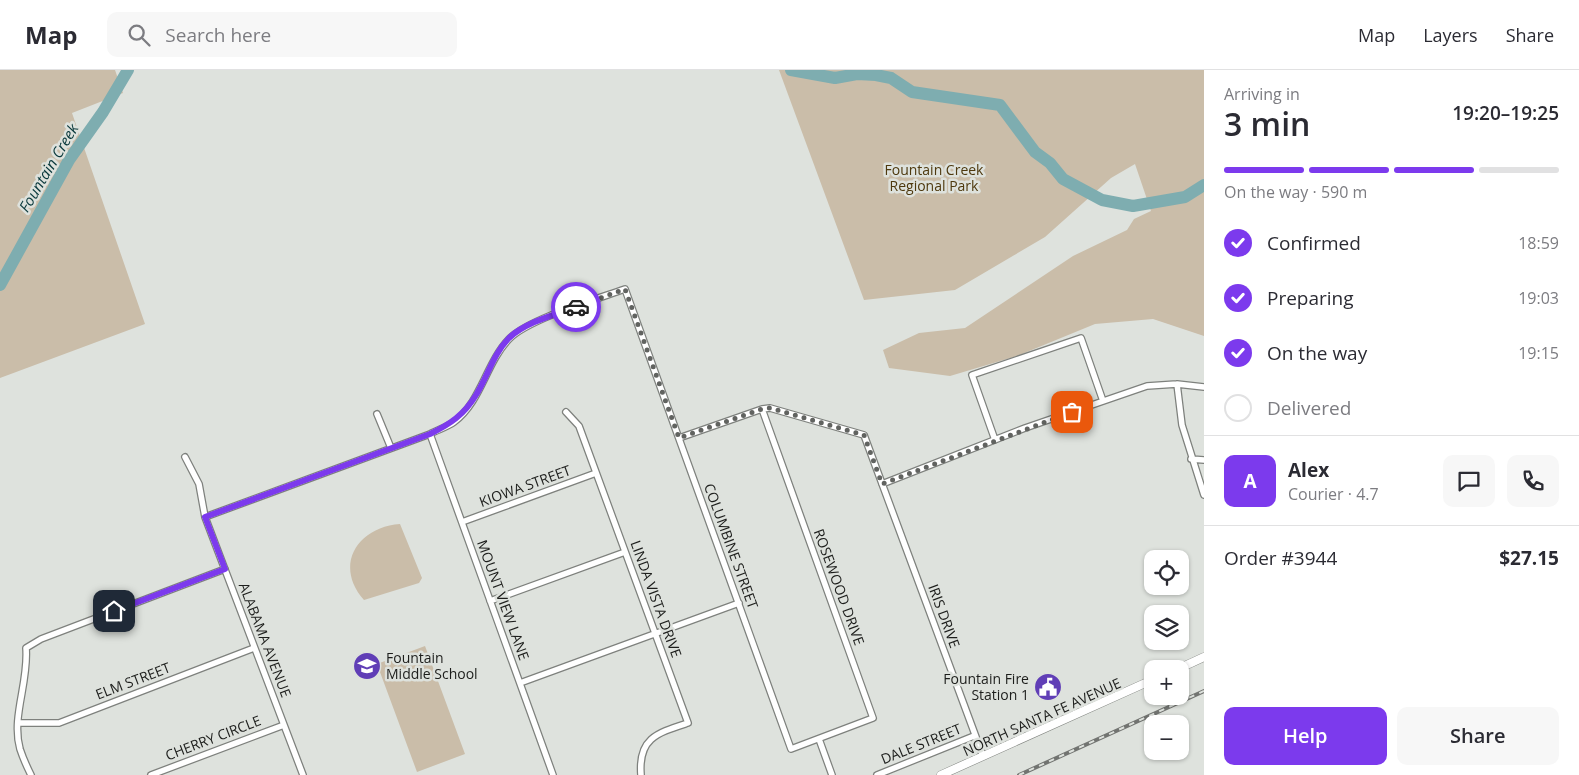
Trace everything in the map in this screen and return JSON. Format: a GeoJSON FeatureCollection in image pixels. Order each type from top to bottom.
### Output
{"type":"FeatureCollection","features":[{"type":"Feature","properties":{"kind":"main road"},"geometry":{"type":"LineString","coordinates":[[1189,664],[1204,657]]}},
{"type":"Feature","properties":{"kind":"main road","name":"NORTH SANTA FE AVENUE"},"geometry":{"type":"LineString","coordinates":[[941,775],[1144,684]]}},
{"type":"Feature","properties":{"kind":"street","name":"COLUMBINE STREET"},"geometry":{"type":"LineString","coordinates":[[430,434],[454,421],[476,395],[490,364],[510,338],[540,320],[625,289],[791,749],[818,739]]}},
{"type":"Feature","properties":{"kind":"street"},"geometry":{"type":"LineString","coordinates":[[995,440],[972,375],[1081,338],[1103,401]]}},
{"type":"Feature","properties":{"kind":"street"},"geometry":{"type":"LineString","coordinates":[[679,438],[762,409],[770,408],[864,435],[882,484],[995,440],[1147,386],[1177,384],[1204,387]]}},
{"type":"Feature","properties":{"kind":"street"},"geometry":{"type":"LineString","coordinates":[[1177,384],[1182,426],[1204,495]]}},
{"type":"Feature","properties":{"kind":"street","name":"ROSEWOOD DRIVE"},"geometry":{"type":"LineString","coordinates":[[762,409],[873,718],[818,739]]}},
{"type":"Feature","properties":{"kind":"street","name":"LINDA VISTA DRIVE"},"geometry":{"type":"LineString","coordinates":[[566,412],[579,426],[688,723],[657,733],[647,744],[640,758],[641,775]]}},
{"type":"Feature","properties":{"kind":"street"},"geometry":{"type":"LineString","coordinates":[[377,414],[391,448]]}},
{"type":"Feature","properties":{"kind":"street"},"geometry":{"type":"LineString","coordinates":[[205,517],[430,434]]}},
{"type":"Feature","properties":{"kind":"street","name":"MOUNT VIEW LANE"},"geometry":{"type":"LineString","coordinates":[[430,434],[553,775]]}},
{"type":"Feature","properties":{"kind":"street","name":"ALABAMA AVENUE"},"geometry":{"type":"LineString","coordinates":[[185,457],[199,484],[205,517],[303,775]]}},
{"type":"Feature","properties":{"kind":"street"},"geometry":{"type":"LineString","coordinates":[[1191,459],[1204,460]]}},
{"type":"Feature","properties":{"kind":"street","name":"KIOWA STREET"},"geometry":{"type":"LineString","coordinates":[[462,522],[596,473]]}},
{"type":"Feature","properties":{"kind":"street","name":"IRIS DRIVE"},"geometry":{"type":"LineString","coordinates":[[882,484],[983,756]]}},
{"type":"Feature","properties":{"kind":"street"},"geometry":{"type":"LineString","coordinates":[[490,601],[625,552]]}},
{"type":"Feature","properties":{"kind":"street"},"geometry":{"type":"LineString","coordinates":[[31,775],[20,748],[18,723],[27,666],[26,648],[40,639],[225,569]]}},
{"type":"Feature","properties":{"kind":"street"},"geometry":{"type":"LineString","coordinates":[[520,683],[739,603]]}},
{"type":"Feature","properties":{"kind":"street","name":"ELM STREET"},"geometry":{"type":"LineString","coordinates":[[18,723],[59,723],[254,648]]}},
{"type":"Feature","properties":{"kind":"street","name":"CHERRY CIRCLE"},"geometry":{"type":"LineString","coordinates":[[151,775],[284,725]]}},
{"type":"Feature","properties":{"kind":"street","name":"DALE STREET"},"geometry":{"type":"LineString","coordinates":[[877,775],[974,736]]}},
{"type":"Feature","properties":{"kind":"street"},"geometry":{"type":"LineString","coordinates":[[818,739],[832,775]]}},
{"type":"Feature","properties":{"kind":"green space"},"geometry":{"type":"Polygon","coordinates":[[[0,70],[115,70],[123,93],[72,113],[145,324],[0,378],[0,70]]]}},
{"type":"Feature","properties":{"kind":"green space","name":"Fountain Creek Regional Park"},"geometry":{"type":"Polygon","coordinates":[[[779,70],[1204,70],[1204,336],[1153,319],[1095,324],[1017,356],[950,376],[889,368],[883,350],[919,333],[965,328],[1073,256],[1127,230],[1134,219],[1151,211],[1135,164],[1111,178],[1045,237],[955,290],[864,300],[779,70]]]}},
{"type":"Feature","properties":{"kind":"green space"},"geometry":{"type":"Polygon","coordinates":[[[400,524],[422,578],[419,583],[364,600],[355,587],[351,574],[351,561],[355,550],[362,540],[372,532],[400,524]]]}},
{"type":"Feature","properties":{"kind":"green space"},"geometry":{"type":"Polygon","coordinates":[[[425,646],[465,754],[417,772],[377,664],[425,646]]]}},
{"type":"Feature","properties":{"kind":"waterway","name":"Fountain Creek"},"geometry":{"type":"LineString","coordinates":[[0,285],[69,160],[103,112],[128,70]]}},
{"type":"Feature","properties":{"kind":"waterway","name":"Fountain Creek"},"geometry":{"type":"LineString","coordinates":[[791,70],[835,78],[857,74],[876,75],[891,78],[912,92],[1000,105],[1035,152],[1050,163],[1063,179],[1102,200],[1133,206],[1185,197],[1204,185]]}},
{"type":"Feature","properties":{"kind":"railway"},"geometry":{"type":"LineString","coordinates":[[1019,775],[1204,691]]}},
{"type":"Feature","properties":{"kind":"way so far"},"geometry":{"type":"LineString","coordinates":[[576,307],[625,289],[679,438],[762,409],[770,408],[864,435],[882,484],[1072,412]]}},
{"type":"Feature","properties":{"kind":"place","name":"Fountain Middle School"},"geometry":{"type":"Point","coordinates":[367,666]}},
{"type":"Feature","properties":{"kind":"place","name":"Fountain Fire Station 1"},"geometry":{"type":"Point","coordinates":[1048,687]}},
{"type":"Feature","properties":{"kind":"route"},"geometry":{"type":"LineString","coordinates":[[114,611],[225,569],[205,517],[430,434],[454,421],[476,395],[490,364],[510,338],[540,320],[576,307]]}}]}
